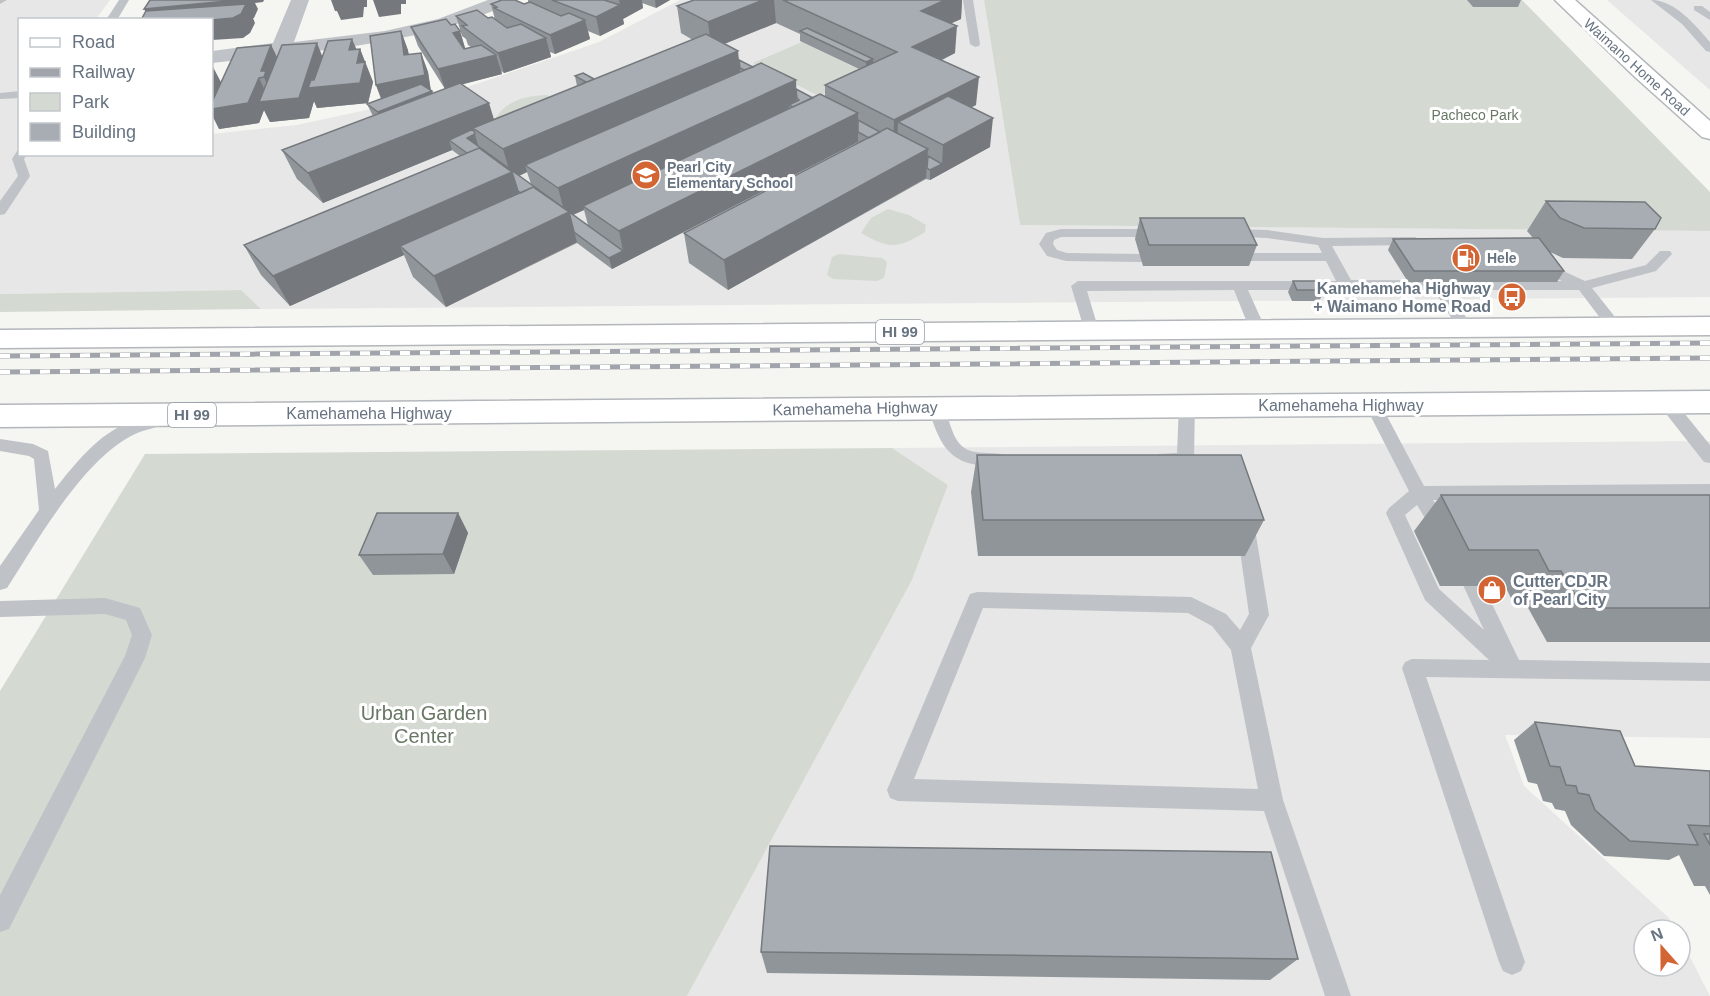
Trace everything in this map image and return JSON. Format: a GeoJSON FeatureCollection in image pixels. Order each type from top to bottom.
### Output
{"type":"FeatureCollection","features":[{"type":"Feature","properties":{"kind":"main road","name":"Waimano Home Road"},"geometry":{"type":"LineString","coordinates":[[1564,0],[1642,73],[1710,132]]}},
{"type":"Feature","properties":{"kind":"main road","name":"HI 99"},"geometry":{"type":"LineString","coordinates":[[0,339],[1710,327]]}},
{"type":"Feature","properties":{"kind":"main road","name":"Kamehameha Highway"},"geometry":{"type":"LineString","coordinates":[[0,416],[1710,402]]}},
{"type":"Feature","properties":{"kind":"street"},"geometry":{"type":"LineString","coordinates":[[281,49],[300,0]]}},
{"type":"Feature","properties":{"kind":"street"},"geometry":{"type":"LineString","coordinates":[[213,57],[345,43],[405,34],[445,24],[503,0]]}},
{"type":"Feature","properties":{"kind":"lane"},"geometry":{"type":"LineString","coordinates":[[112,18],[124,0]]}},
{"type":"Feature","properties":{"kind":"lane"},"geometry":{"type":"LineString","coordinates":[[968,0],[975,44]]}},
{"type":"Feature","properties":{"kind":"lane"},"geometry":{"type":"LineString","coordinates":[[1656,0],[1678,14],[1710,49]]}},
{"type":"Feature","properties":{"kind":"lane"},"geometry":{"type":"LineString","coordinates":[[1698,8],[1710,17]]}},
{"type":"Feature","properties":{"kind":"lane"},"geometry":{"type":"LineString","coordinates":[[0,96],[18,94]]}},
{"type":"Feature","properties":{"kind":"lane"},"geometry":{"type":"LineString","coordinates":[[1,208],[24,176],[18,159],[20,156]]}},
{"type":"Feature","properties":{"kind":"lane"},"geometry":{"type":"LineString","coordinates":[[1141,258],[1066,257],[1052,253],[1046,244],[1047,239],[1052,235],[1061,233],[1176,233]]}},
{"type":"Feature","properties":{"kind":"lane"},"geometry":{"type":"LineString","coordinates":[[1210,233],[1267,234],[1323,242],[1432,241]]}},
{"type":"Feature","properties":{"kind":"lane"},"geometry":{"type":"LineString","coordinates":[[1401,241],[1415,249]]}},
{"type":"Feature","properties":{"kind":"lane"},"geometry":{"type":"LineString","coordinates":[[1323,242],[1346,285]]}},
{"type":"Feature","properties":{"kind":"lane"},"geometry":{"type":"LineString","coordinates":[[1091,331],[1078,286],[1528,283],[1583,286],[1651,268],[1665,254]]}},
{"type":"Feature","properties":{"kind":"lane"},"geometry":{"type":"LineString","coordinates":[[1244,257],[1331,257]]}},
{"type":"Feature","properties":{"kind":"lane"},"geometry":{"type":"LineString","coordinates":[[1527,258],[1583,286],[1616,327]]}},
{"type":"Feature","properties":{"kind":"lane"},"geometry":{"type":"LineString","coordinates":[[1239,285],[1258,330]]}},
{"type":"Feature","properties":{"kind":"lane"},"geometry":{"type":"LineString","coordinates":[[1438,285],[1465,328]]}},
{"type":"Feature","properties":{"kind":"lane"},"geometry":{"type":"LineString","coordinates":[[1666,402],[1710,457]]}},
{"type":"Feature","properties":{"kind":"lane"},"geometry":{"type":"LineString","coordinates":[[1185,459],[1187,405]]}},
{"type":"Feature","properties":{"kind":"lane"},"geometry":{"type":"LineString","coordinates":[[1373,405],[1419,493],[1445,531]]}},
{"type":"Feature","properties":{"kind":"lane"},"geometry":{"type":"LineString","coordinates":[[936,407],[948,444],[971,460],[1018,460]]}},
{"type":"Feature","properties":{"kind":"lane"},"geometry":{"type":"LineString","coordinates":[[0,582],[48,510],[98,452],[128,430],[179,415]]}},
{"type":"Feature","properties":{"kind":"lane"},"geometry":{"type":"LineString","coordinates":[[0,446],[33,450],[42,456],[48,510]]}},
{"type":"Feature","properties":{"kind":"lane"},"geometry":{"type":"LineString","coordinates":[[1149,459],[1185,459],[1203,469]]}},
{"type":"Feature","properties":{"kind":"lane"},"geometry":{"type":"LineString","coordinates":[[1513,669],[1432,594],[1395,513],[1419,493],[1710,491]]}},
{"type":"Feature","properties":{"kind":"lane"},"geometry":{"type":"LineString","coordinates":[[1241,647],[1259,615],[1242,501]]}},
{"type":"Feature","properties":{"kind":"lane"},"geometry":{"type":"LineString","coordinates":[[1473,585],[1513,669]]}},
{"type":"Feature","properties":{"kind":"lane"},"geometry":{"type":"LineString","coordinates":[[1272,800],[898,790],[976,600],[1191,605],[1219,620],[1241,647],[1272,800],[1338,996]]}},
{"type":"Feature","properties":{"kind":"lane"},"geometry":{"type":"LineString","coordinates":[[0,609],[105,606],[133,614],[142,635],[135,657],[0,920]]}},
{"type":"Feature","properties":{"kind":"lane"},"geometry":{"type":"LineString","coordinates":[[1512,962],[1412,668],[1710,672]]}},
{"type":"Feature","properties":{"kind":"shaded area","name":"Pearl City Elementary School"},"geometry":{"type":"Polygon","coordinates":[[[0,0],[110,0],[97,18],[18,18],[18,156],[213,156],[213,134],[297,125],[459,90],[599,42],[680,0],[984,0],[1020,225],[1710,231],[1710,297],[261,309],[241,290],[0,294],[0,0]]]}},
{"type":"Feature","properties":{"kind":"shaded area"},"geometry":{"type":"Polygon","coordinates":[[[1607,0],[1710,0],[1710,90],[1607,0]]]}},
{"type":"Feature","properties":{"kind":"shaded area"},"geometry":{"type":"Polygon","coordinates":[[[1710,441],[1710,738],[1505,735],[1524,786],[1669,918],[1632,918],[1632,978],[1692,978],[1692,961],[1710,996],[687,996],[912,580],[948,485],[892,448],[1710,441]]]}},
{"type":"Feature","properties":{"kind":"green space","name":"Pacheco Park"},"geometry":{"type":"Polygon","coordinates":[[[984,0],[1522,0],[1710,192],[1710,231],[1020,225],[984,0]]]}},
{"type":"Feature","properties":{"kind":"green space"},"geometry":{"type":"Polygon","coordinates":[[[802,42],[868,74],[819,96],[753,63],[802,42]]]}},
{"type":"Feature","properties":{"kind":"green space"},"geometry":{"type":"Polygon","coordinates":[[[547,95],[553,99],[503,123],[496,118],[511,103],[532,96],[547,95]]]}},
{"type":"Feature","properties":{"kind":"green space"},"geometry":{"type":"Polygon","coordinates":[[[888,209],[909,215],[926,225],[925,232],[908,242],[893,245],[879,242],[861,233],[871,218],[888,209]]]}},
{"type":"Feature","properties":{"kind":"green space"},"geometry":{"type":"Polygon","coordinates":[[[839,254],[882,258],[887,262],[884,278],[877,281],[833,279],[827,275],[832,257],[839,254]]]}},
{"type":"Feature","properties":{"kind":"green space"},"geometry":{"type":"Polygon","coordinates":[[[241,290],[261,309],[0,312],[0,294],[241,290]]]}},
{"type":"Feature","properties":{"kind":"green space","name":"Urban Garden Center"},"geometry":{"type":"Polygon","coordinates":[[[892,448],[948,485],[912,580],[687,996],[0,996],[0,691],[145,454],[892,448]]]}},
{"type":"Feature","properties":{"kind":"building"},"geometry":{"type":"Polygon","coordinates":[[[150,0],[238,0],[144,9],[150,0]]]}},
{"type":"Feature","properties":{"kind":"building"},"geometry":{"type":"Polygon","coordinates":[[[502,0],[515,0],[524,4],[530,2],[561,16],[569,13],[585,20],[550,35],[494,8],[497,7],[491,4],[502,0]]]}},
{"type":"Feature","properties":{"kind":"building"},"geometry":{"type":"Polygon","coordinates":[[[552,0],[604,0],[620,5],[596,17],[552,0]]]}},
{"type":"Feature","properties":{"kind":"building"},"geometry":{"type":"Polygon","coordinates":[[[694,0],[763,0],[708,22],[677,6],[694,0]]]}},
{"type":"Feature","properties":{"kind":"building"},"geometry":{"type":"Polygon","coordinates":[[[783,0],[945,0],[921,11],[957,26],[912,47],[979,77],[894,120],[825,85],[897,52],[783,0]]]}},
{"type":"Feature","properties":{"kind":"building"},"geometry":{"type":"Polygon","coordinates":[[[246,4],[241,14],[233,18],[213,20],[213,18],[142,18],[146,11],[246,4]]]}},
{"type":"Feature","properties":{"kind":"building"},"geometry":{"type":"Polygon","coordinates":[[[477,10],[507,28],[521,24],[546,38],[498,53],[462,26],[467,25],[456,16],[477,10]]]}},
{"type":"Feature","properties":{"kind":"building"},"geometry":{"type":"Polygon","coordinates":[[[446,19],[451,25],[455,24],[460,31],[453,33],[464,49],[481,45],[496,55],[438,69],[411,27],[446,19]]]}},
{"type":"Feature","properties":{"kind":"building"},"geometry":{"type":"Polygon","coordinates":[[[807,28],[873,59],[866,62],[800,31],[807,28]]]}},
{"type":"Feature","properties":{"kind":"building"},"geometry":{"type":"Polygon","coordinates":[[[401,31],[404,55],[421,53],[425,75],[376,85],[370,36],[401,31]]]}},
{"type":"Feature","properties":{"kind":"building"},"geometry":{"type":"Polygon","coordinates":[[[706,34],[738,51],[503,149],[473,128],[706,34]]]}},
{"type":"Feature","properties":{"kind":"building"},"geometry":{"type":"Polygon","coordinates":[[[352,39],[349,50],[360,49],[357,63],[365,62],[360,83],[308,88],[311,80],[314,80],[328,41],[352,39]]]}},
{"type":"Feature","properties":{"kind":"building"},"geometry":{"type":"Polygon","coordinates":[[[317,43],[299,98],[259,102],[282,45],[317,43]]]}},
{"type":"Feature","properties":{"kind":"building"},"geometry":{"type":"Polygon","coordinates":[[[271,45],[261,71],[266,71],[264,77],[259,78],[248,103],[213,109],[213,100],[237,48],[271,45]]]}},
{"type":"Feature","properties":{"kind":"building"},"geometry":{"type":"Polygon","coordinates":[[[739,60],[753,67],[744,70],[740,68],[739,60]]]}},
{"type":"Feature","properties":{"kind":"building"},"geometry":{"type":"Polygon","coordinates":[[[761,63],[796,80],[558,188],[525,165],[761,63]]]}},
{"type":"Feature","properties":{"kind":"building"},"geometry":{"type":"Polygon","coordinates":[[[583,73],[594,79],[580,85],[586,82],[575,76],[583,73]]]}},
{"type":"Feature","properties":{"kind":"building"},"geometry":{"type":"Polygon","coordinates":[[[460,83],[489,103],[308,173],[282,150],[460,83]]]}},
{"type":"Feature","properties":{"kind":"building"},"geometry":{"type":"Polygon","coordinates":[[[421,84],[432,91],[378,112],[367,104],[421,84]]]}},
{"type":"Feature","properties":{"kind":"building"},"geometry":{"type":"Polygon","coordinates":[[[796,89],[813,98],[793,107],[789,105],[799,100],[796,89]]]}},
{"type":"Feature","properties":{"kind":"building"},"geometry":{"type":"Polygon","coordinates":[[[820,94],[858,113],[619,231],[583,206],[820,94]]]}},
{"type":"Feature","properties":{"kind":"building"},"geometry":{"type":"Polygon","coordinates":[[[948,96],[993,118],[943,145],[898,122],[948,96]]]}},
{"type":"Feature","properties":{"kind":"building"},"geometry":{"type":"Polygon","coordinates":[[[858,120],[880,132],[869,138],[858,132],[858,120]]]}},
{"type":"Feature","properties":{"kind":"building"},"geometry":{"type":"Polygon","coordinates":[[[887,128],[928,149],[724,260],[684,233],[887,128]]]}},
{"type":"Feature","properties":{"kind":"building"},"geometry":{"type":"Polygon","coordinates":[[[473,129],[475,134],[467,138],[623,251],[609,258],[574,232],[569,212],[533,187],[521,193],[518,191],[512,172],[479,148],[467,153],[449,140],[473,129]]]}},
{"type":"Feature","properties":{"kind":"building"},"geometry":{"type":"Polygon","coordinates":[[[479,148],[512,172],[273,276],[244,245],[479,148]]]}},
{"type":"Feature","properties":{"kind":"building"},"geometry":{"type":"Polygon","coordinates":[[[928,156],[942,164],[930,170],[927,168],[928,156]]]}},
{"type":"Feature","properties":{"kind":"building"},"geometry":{"type":"Polygon","coordinates":[[[533,187],[569,212],[434,276],[400,246],[533,187]]]}},
{"type":"Feature","properties":{"kind":"building"},"geometry":{"type":"Polygon","coordinates":[[[1546,201],[1645,202],[1661,218],[1655,229],[1584,228],[1560,218],[1546,201]]]}},
{"type":"Feature","properties":{"kind":"building"},"geometry":{"type":"Polygon","coordinates":[[[1140,218],[1244,218],[1257,245],[1149,245],[1140,218]]]}},
{"type":"Feature","properties":{"kind":"building"},"geometry":{"type":"Polygon","coordinates":[[[1539,238],[1564,271],[1414,271],[1393,239],[1539,238]]]}},
{"type":"Feature","properties":{"kind":"building"},"geometry":{"type":"Polygon","coordinates":[[[1293,281],[1320,281],[1325,290],[1297,290],[1293,281]]]}},
{"type":"Feature","properties":{"kind":"building"},"geometry":{"type":"Polygon","coordinates":[[[977,455],[1241,455],[1264,520],[983,520],[977,455]]]}},
{"type":"Feature","properties":{"kind":"building"},"geometry":{"type":"Polygon","coordinates":[[[1441,495],[1710,495],[1710,608],[1583,608],[1561,571],[1549,571],[1538,550],[1469,550],[1441,495]]]}},
{"type":"Feature","properties":{"kind":"building"},"geometry":{"type":"Polygon","coordinates":[[[377,513],[458,513],[443,554],[359,555],[377,513]]]}},
{"type":"Feature","properties":{"kind":"building"},"geometry":{"type":"Polygon","coordinates":[[[1535,722],[1620,731],[1635,766],[1710,771],[1710,826],[1688,825],[1698,845],[1630,841],[1595,810],[1589,795],[1578,793],[1576,786],[1566,785],[1560,767],[1550,766],[1535,722]]]}},
{"type":"Feature","properties":{"kind":"building"},"geometry":{"type":"Polygon","coordinates":[[[1704,834],[1710,834],[1710,845],[1704,834]]]}},
{"type":"Feature","properties":{"kind":"building"},"geometry":{"type":"Polygon","coordinates":[[[770,846],[1271,852],[1298,959],[761,952],[770,846]]]}},
{"type":"Feature","properties":{"kind":"railway"},"geometry":{"type":"LineString","coordinates":[[0,356],[1710,343]]}},
{"type":"Feature","properties":{"kind":"railway"},"geometry":{"type":"LineString","coordinates":[[0,372],[1710,358]]}},
{"type":"Feature","properties":{"kind":"place","name":"Pearl City Elementary School"},"geometry":{"type":"Point","coordinates":[646,175]}},
{"type":"Feature","properties":{"kind":"place","name":"Hele"},"geometry":{"type":"Point","coordinates":[1466,258]}},
{"type":"Feature","properties":{"kind":"place","name":"Kamehameha Highway + Waimano Home Road"},"geometry":{"type":"Point","coordinates":[1512,297]}},
{"type":"Feature","properties":{"kind":"place","name":"Cutter CDJR of Pearl City"},"geometry":{"type":"Point","coordinates":[1492,590]}}]}
